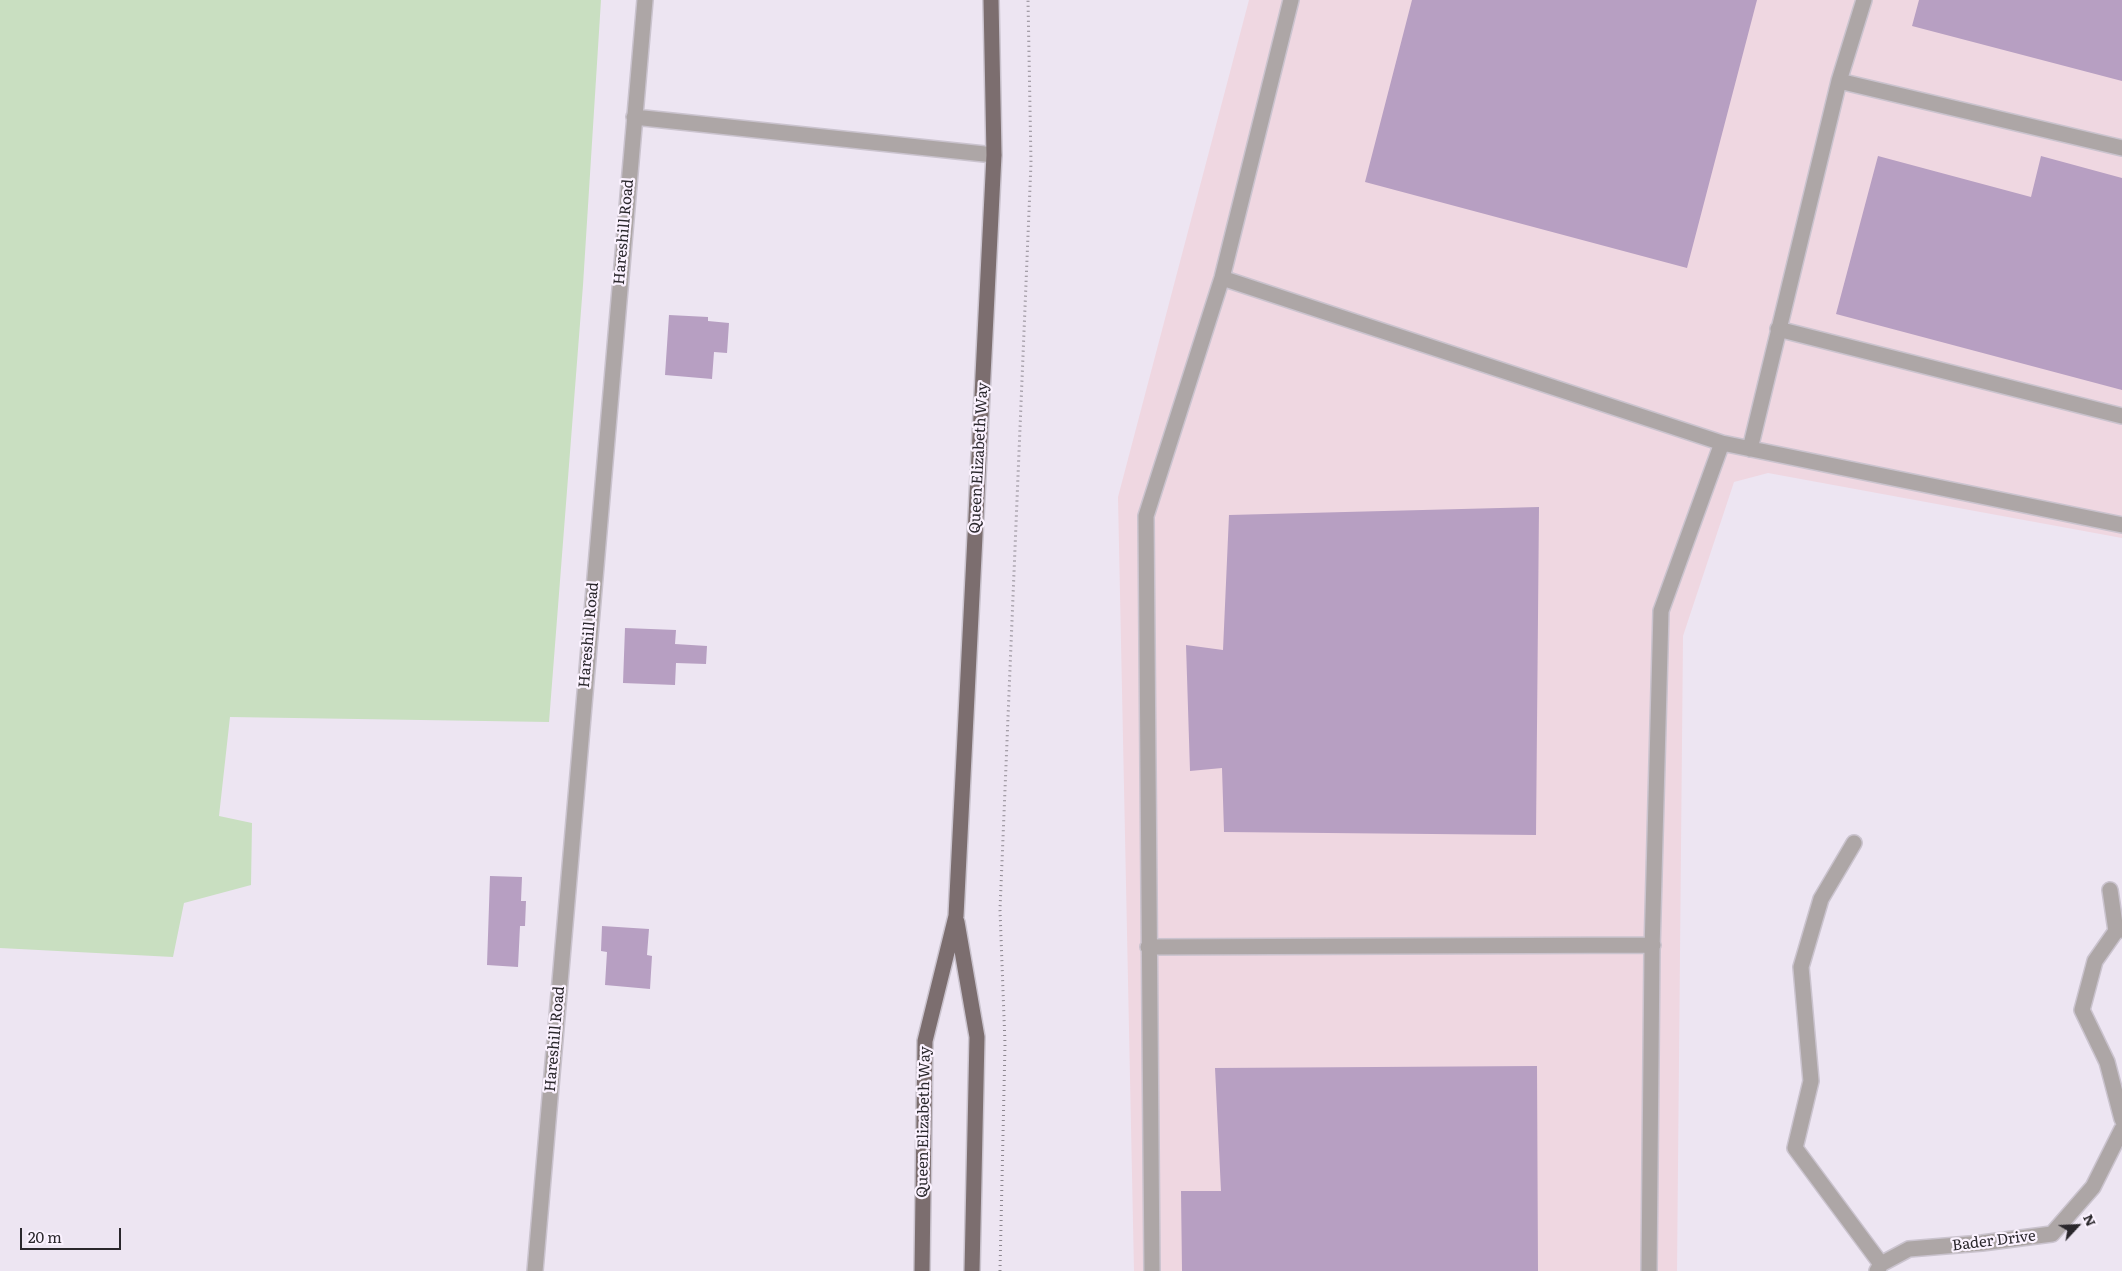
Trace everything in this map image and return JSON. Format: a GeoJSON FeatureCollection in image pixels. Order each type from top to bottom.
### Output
{"type":"FeatureCollection","features":[{"type":"Feature","properties":{"kind":"main road","name":"Queen Elizabeth Way"},"geometry":{"type":"LineString","coordinates":[[922,1271],[925,1040],[956,916],[994,155],[991,0]]}},
{"type":"Feature","properties":{"kind":"main road","name":"Queen Elizabeth Way"},"geometry":{"type":"LineString","coordinates":[[956,916],[977,1037],[972,1271]]}},
{"type":"Feature","properties":{"kind":"street","name":"Hareshill Road"},"geometry":{"type":"LineString","coordinates":[[535,1271],[645,0]]}},
{"type":"Feature","properties":{"kind":"street"},"geometry":{"type":"LineString","coordinates":[[1152,1271],[1146,516],[1222,278],[1291,0]]}},
{"type":"Feature","properties":{"kind":"street"},"geometry":{"type":"LineString","coordinates":[[1750,449],[1839,81],[1864,0]]}},
{"type":"Feature","properties":{"kind":"street"},"geometry":{"type":"LineString","coordinates":[[1839,81],[2122,148]]}},
{"type":"Feature","properties":{"kind":"street"},"geometry":{"type":"LineString","coordinates":[[634,117],[994,155]]}},
{"type":"Feature","properties":{"kind":"street"},"geometry":{"type":"LineString","coordinates":[[1222,278],[1722,443],[2122,524]]}},
{"type":"Feature","properties":{"kind":"street"},"geometry":{"type":"LineString","coordinates":[[1778,329],[2122,416]]}},
{"type":"Feature","properties":{"kind":"street"},"geometry":{"type":"LineString","coordinates":[[1649,1271],[1653,945],[1661,611],[1722,443]]}},
{"type":"Feature","properties":{"kind":"street"},"geometry":{"type":"LineString","coordinates":[[1854,843],[1821,899],[1801,967],[1811,1081],[1795,1148],[1879,1267]]}},
{"type":"Feature","properties":{"kind":"street"},"geometry":{"type":"LineString","coordinates":[[2110,890],[2119,930],[2095,961],[2082,1010],[2106,1062],[2122,1119]]}},
{"type":"Feature","properties":{"kind":"street"},"geometry":{"type":"LineString","coordinates":[[1148,947],[1653,945]]}},
{"type":"Feature","properties":{"kind":"street","name":"Bader Drive"},"geometry":{"type":"LineString","coordinates":[[1879,1267],[1909,1249],[1982,1243],[2052,1234],[2094,1187],[2122,1129]]}},
{"type":"Feature","properties":{"kind":"path"},"geometry":{"type":"LineString","coordinates":[[1000,1271],[1005,1044],[1000,910],[1031,163],[1028,0]]}},
{"type":"Feature","properties":{"kind":"shaded area"},"geometry":{"type":"Polygon","coordinates":[[[1249,0],[2122,0],[2122,538],[1768,473],[1734,482],[1683,636],[1677,1271],[1134,1271],[1118,497],[1249,0]]]}},
{"type":"Feature","properties":{"kind":"green space"},"geometry":{"type":"Polygon","coordinates":[[[0,0],[601,0],[583,285],[549,722],[230,717],[219,816],[252,823],[251,885],[184,903],[173,957],[0,948],[0,0]]]}},
{"type":"Feature","properties":{"kind":"building"},"geometry":{"type":"Polygon","coordinates":[[[1412,0],[1757,0],[1687,268],[1365,182],[1412,0]]]}},
{"type":"Feature","properties":{"kind":"building"},"geometry":{"type":"Polygon","coordinates":[[[1919,0],[2122,0],[2122,81],[1912,26],[1919,0]]]}},
{"type":"Feature","properties":{"kind":"building"},"geometry":{"type":"Polygon","coordinates":[[[1878,156],[2031,197],[2041,156],[2122,178],[2122,390],[1836,314],[1878,156]]]}},
{"type":"Feature","properties":{"kind":"building"},"geometry":{"type":"Polygon","coordinates":[[[669,315],[708,317],[708,321],[729,323],[727,353],[714,352],[712,379],[665,375],[669,315]]]}},
{"type":"Feature","properties":{"kind":"building"},"geometry":{"type":"Polygon","coordinates":[[[1539,507],[1536,835],[1224,832],[1222,768],[1190,771],[1186,645],[1223,650],[1229,515],[1539,507]]]}},
{"type":"Feature","properties":{"kind":"building"},"geometry":{"type":"Polygon","coordinates":[[[625,628],[676,630],[675,644],[707,646],[706,664],[676,663],[675,685],[623,683],[625,628]]]}},
{"type":"Feature","properties":{"kind":"building"},"geometry":{"type":"Polygon","coordinates":[[[490,876],[522,877],[521,901],[526,901],[525,926],[520,926],[518,967],[487,965],[490,876]]]}},
{"type":"Feature","properties":{"kind":"building"},"geometry":{"type":"Polygon","coordinates":[[[602,926],[649,929],[647,955],[652,956],[650,989],[605,985],[607,952],[601,951],[602,926]]]}},
{"type":"Feature","properties":{"kind":"building"},"geometry":{"type":"Polygon","coordinates":[[[1537,1066],[1538,1271],[1182,1271],[1181,1191],[1221,1191],[1215,1068],[1537,1066]]]}}]}
